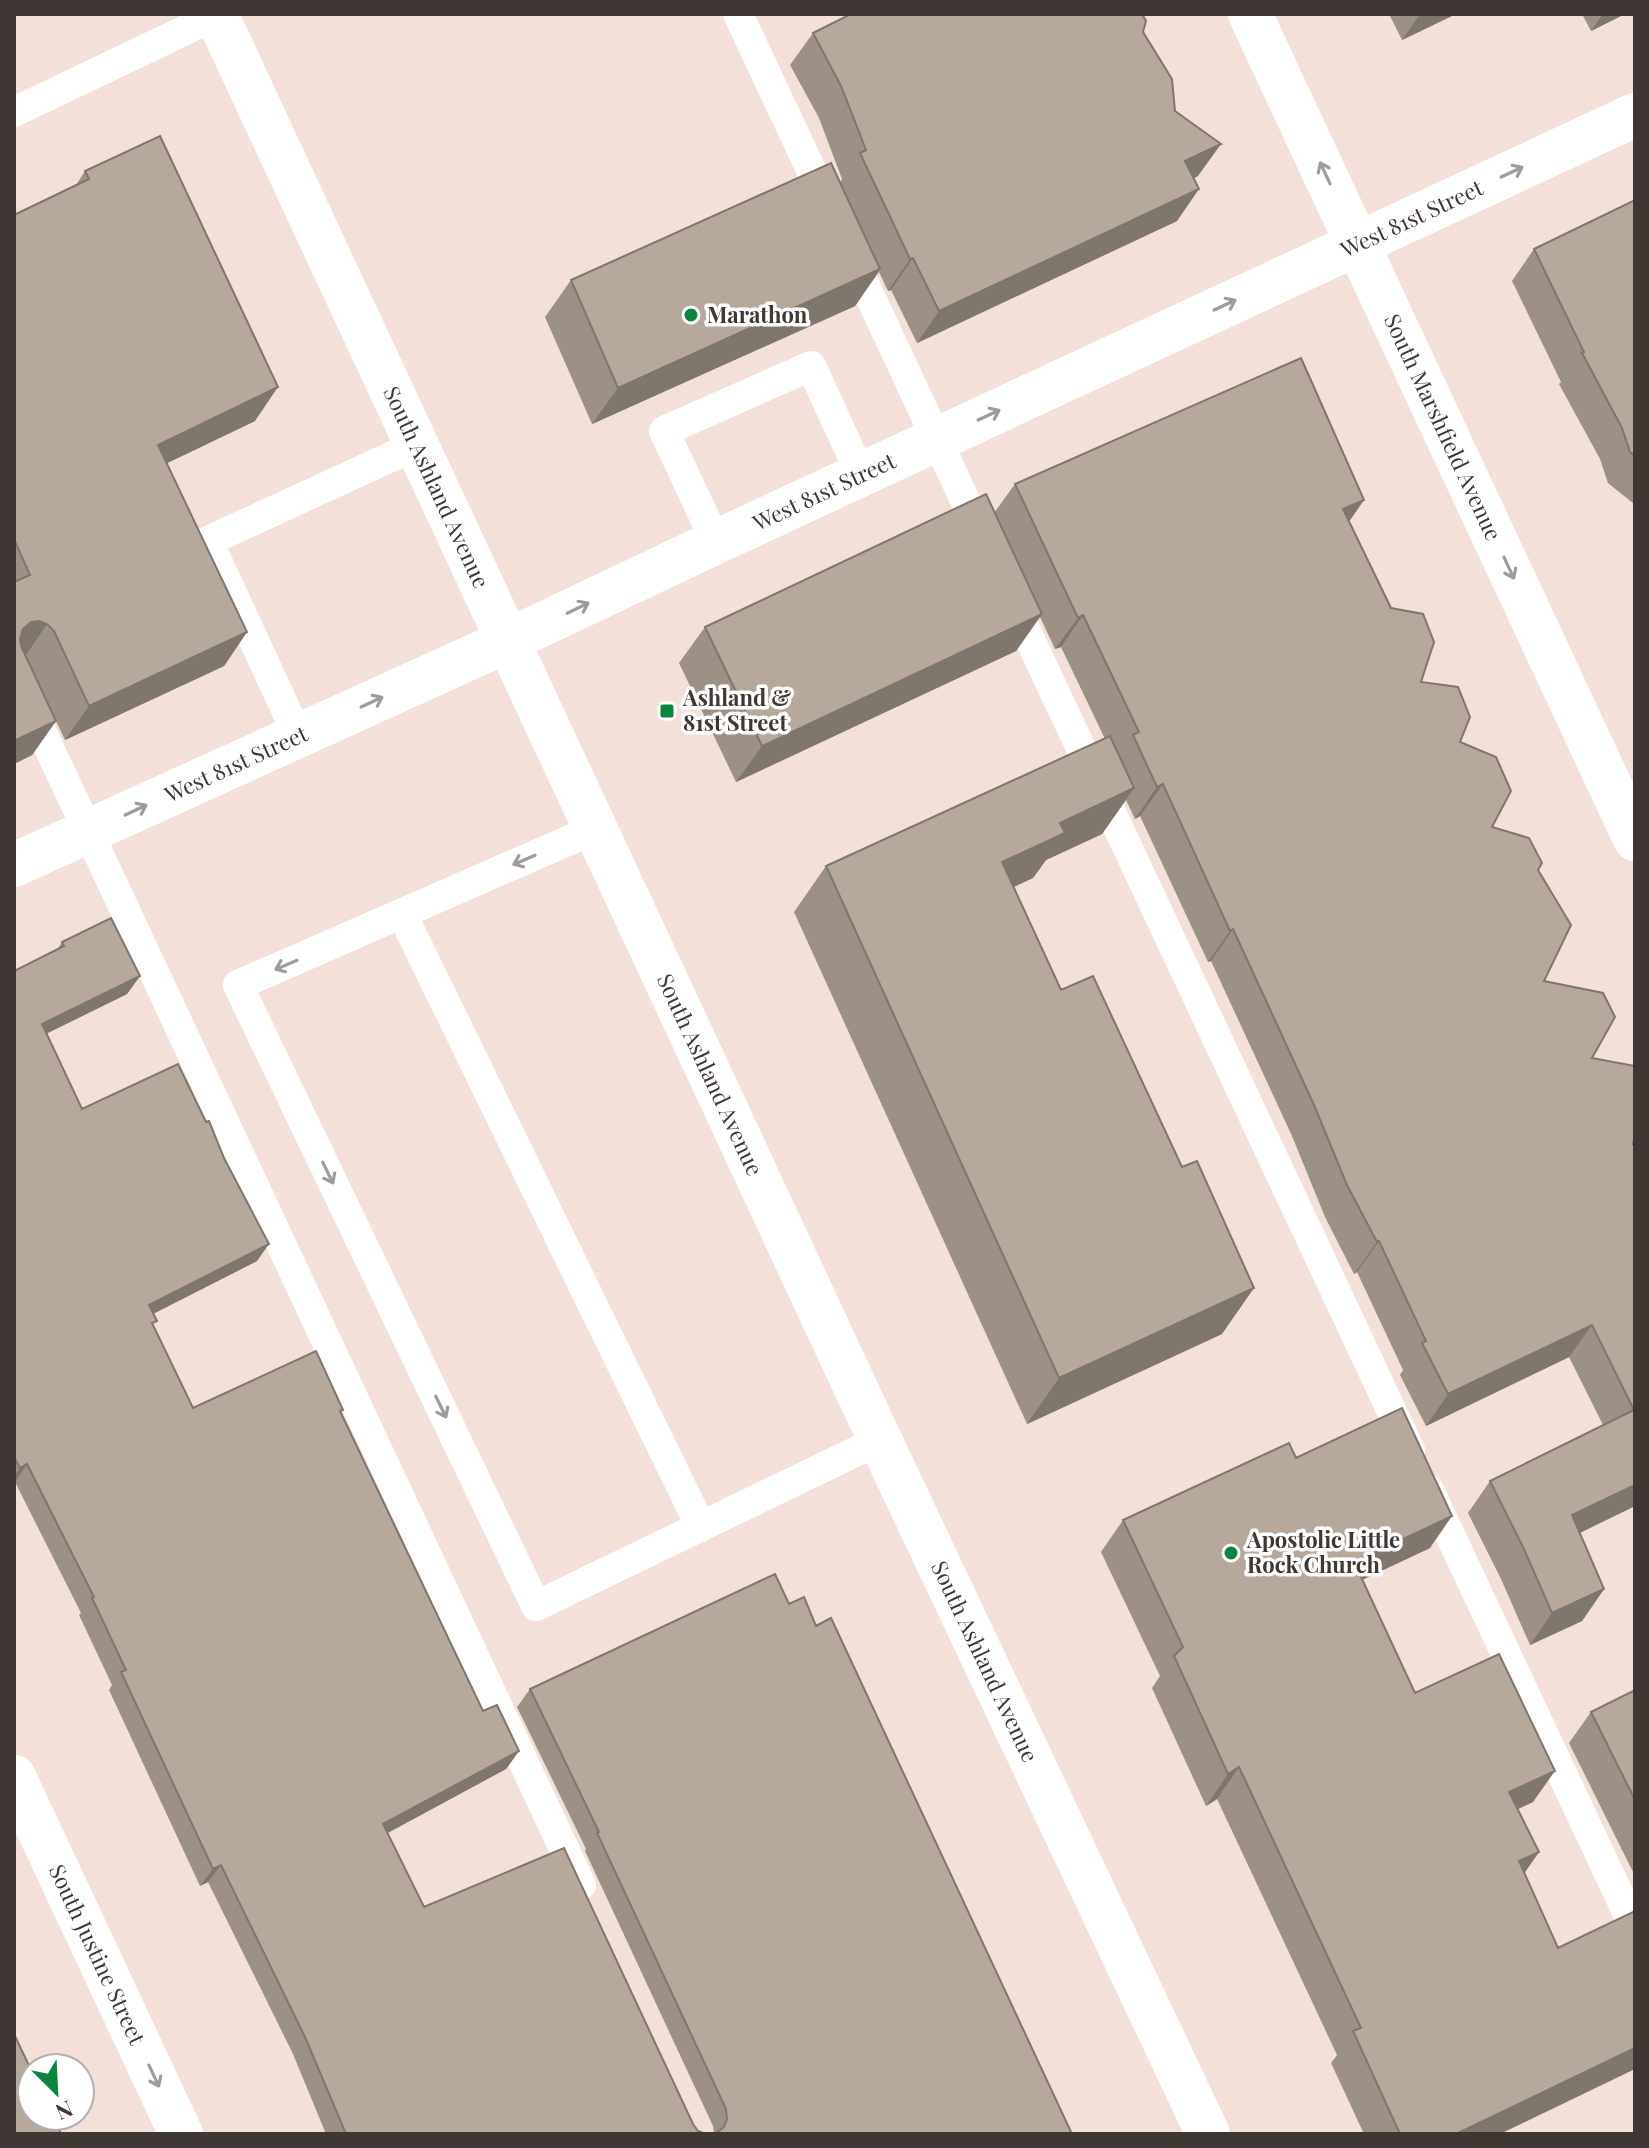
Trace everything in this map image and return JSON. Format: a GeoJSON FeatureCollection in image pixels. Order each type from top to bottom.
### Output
{"type":"FeatureCollection","features":[{"type":"Feature","properties":{"kind":"street","name":"South Ashland Avenue"},"geometry":{"type":"LineString","coordinates":[[216,14],[880,1440],[1208,2134]]}},
{"type":"Feature","properties":{"kind":"street","name":"South Marshfield Avenue"},"geometry":{"type":"LineString","coordinates":[[1250,14],[1635,839]]}},
{"type":"Feature","properties":{"kind":"street","name":"West 81st Street"},"geometry":{"type":"LineString","coordinates":[[14,865],[507,641],[1635,115]]}},
{"type":"Feature","properties":{"kind":"street","name":"South Justine Street"},"geometry":{"type":"LineString","coordinates":[[14,1777],[181,2134]]}},
{"type":"Feature","properties":{"kind":"lane"},"geometry":{"type":"LineString","coordinates":[[14,112],[216,14]]}},
{"type":"Feature","properties":{"kind":"lane"},"geometry":{"type":"LineString","coordinates":[[738,14],[1635,1929]]}},
{"type":"Feature","properties":{"kind":"lane"},"geometry":{"type":"LineString","coordinates":[[716,542],[664,431],[811,366],[861,475]]}},
{"type":"Feature","properties":{"kind":"lane"},"geometry":{"type":"LineString","coordinates":[[298,736],[208,541],[417,445]]}},
{"type":"Feature","properties":{"kind":"lane"},"geometry":{"type":"LineString","coordinates":[[14,673],[596,1917]]}},
{"type":"Feature","properties":{"kind":"lane"},"geometry":{"type":"LineString","coordinates":[[595,829],[238,985],[536,1606],[880,1440]]}},
{"type":"Feature","properties":{"kind":"lane"},"geometry":{"type":"LineString","coordinates":[[402,914],[701,1527]]}},
{"type":"Feature","properties":{"kind":"building"},"geometry":{"type":"Polygon","coordinates":[[[851,14],[1142,14],[1146,21],[1143,32],[1172,79],[1175,111],[1221,144],[1185,161],[1199,189],[939,311],[913,258],[910,259],[860,153],[866,150],[841,86],[813,33],[851,14]]]}},
{"type":"Feature","properties":{"kind":"building"},"geometry":{"type":"Polygon","coordinates":[[[160,136],[278,387],[158,445],[247,632],[89,706],[54,631],[47,624],[31,622],[23,629],[21,646],[56,721],[14,741],[14,582],[30,575],[14,539],[14,215],[89,179],[85,171],[160,136]]]}},
{"type":"Feature","properties":{"kind":"building","name":"Marathon"},"geometry":{"type":"Polygon","coordinates":[[[831,163],[880,269],[618,388],[571,280],[831,163]]]}},
{"type":"Feature","properties":{"kind":"building"},"geometry":{"type":"Polygon","coordinates":[[[1635,200],[1635,456],[1630,452],[1622,428],[1582,353],[1534,249],[1635,200]]]}},
{"type":"Feature","properties":{"kind":"building"},"geometry":{"type":"Polygon","coordinates":[[[1301,358],[1364,500],[1343,509],[1391,608],[1423,614],[1434,642],[1421,682],[1458,687],[1470,717],[1460,742],[1496,757],[1511,791],[1492,827],[1529,838],[1542,863],[1538,870],[1571,925],[1544,981],[1603,993],[1615,1017],[1592,1058],[1635,1066],[1635,1485],[1572,1515],[1604,1589],[1552,1613],[1490,1481],[1634,1410],[1592,1325],[1448,1394],[1422,1343],[1426,1341],[1379,1241],[1347,1185],[1233,929],[1230,931],[1163,784],[1157,787],[1133,735],[1139,732],[1083,615],[1078,618],[1015,484],[1301,358]]]}},
{"type":"Feature","properties":{"kind":"building"},"geometry":{"type":"Polygon","coordinates":[[[986,494],[1042,614],[762,746],[705,627],[986,494]]]}},
{"type":"Feature","properties":{"kind":"building"},"geometry":{"type":"Polygon","coordinates":[[[1110,736],[1134,788],[1060,823],[1065,833],[1002,862],[1061,990],[1093,976],[1182,1167],[1197,1161],[1254,1288],[1059,1378],[826,866],[1110,736]]]}},
{"type":"Feature","properties":{"kind":"building"},"geometry":{"type":"Polygon","coordinates":[[[111,918],[140,976],[42,1024],[82,1109],[178,1064],[269,1244],[149,1305],[157,1321],[152,1323],[193,1408],[316,1351],[343,1410],[340,1411],[483,1711],[497,1705],[519,1751],[383,1824],[424,1907],[564,1848],[693,2124],[698,2131],[706,2134],[346,2134],[305,2037],[221,1865],[213,1869],[121,1672],[126,1670],[94,1597],[27,1464],[20,1468],[14,1457],[14,971],[64,946],[62,942],[111,918]]]}},
{"type":"Feature","properties":{"kind":"building"},"geometry":{"type":"Polygon","coordinates":[[[1402,1408],[1452,1516],[1354,1562],[1415,1693],[1499,1654],[1555,1771],[1509,1792],[1539,1852],[1519,1861],[1558,1948],[1635,1911],[1635,2048],[1456,2134],[1400,2134],[1353,2031],[1361,2028],[1239,1767],[1228,1774],[1174,1656],[1183,1647],[1123,1520],[1289,1443],[1296,1458],[1402,1408]]]}},
{"type":"Feature","properties":{"kind":"building"},"geometry":{"type":"Polygon","coordinates":[[[775,1574],[789,1604],[804,1597],[816,1626],[831,1618],[1072,2134],[709,2134],[724,2127],[726,2109],[530,1689],[775,1574]]]}},
{"type":"Feature","properties":{"kind":"building"},"geometry":{"type":"Polygon","coordinates":[[[1635,1690],[1635,1800],[1591,1712],[1635,1690]]]}},
{"type":"Feature","properties":{"kind":"building"},"geometry":{"type":"Polygon","coordinates":[[[14,2034],[23,2052],[16,2052],[16,2132],[61,2134],[14,2134],[14,2034]]]}},
{"type":"Feature","properties":{"kind":"place","name":"Marathon"},"geometry":{"type":"Point","coordinates":[691,315]}},
{"type":"Feature","properties":{"kind":"place","name":"Ashland & 81st Street"},"geometry":{"type":"Point","coordinates":[667,711]}},
{"type":"Feature","properties":{"kind":"place","name":"Apostolic Little Rock Church"},"geometry":{"type":"Point","coordinates":[1231,1553]}}]}
